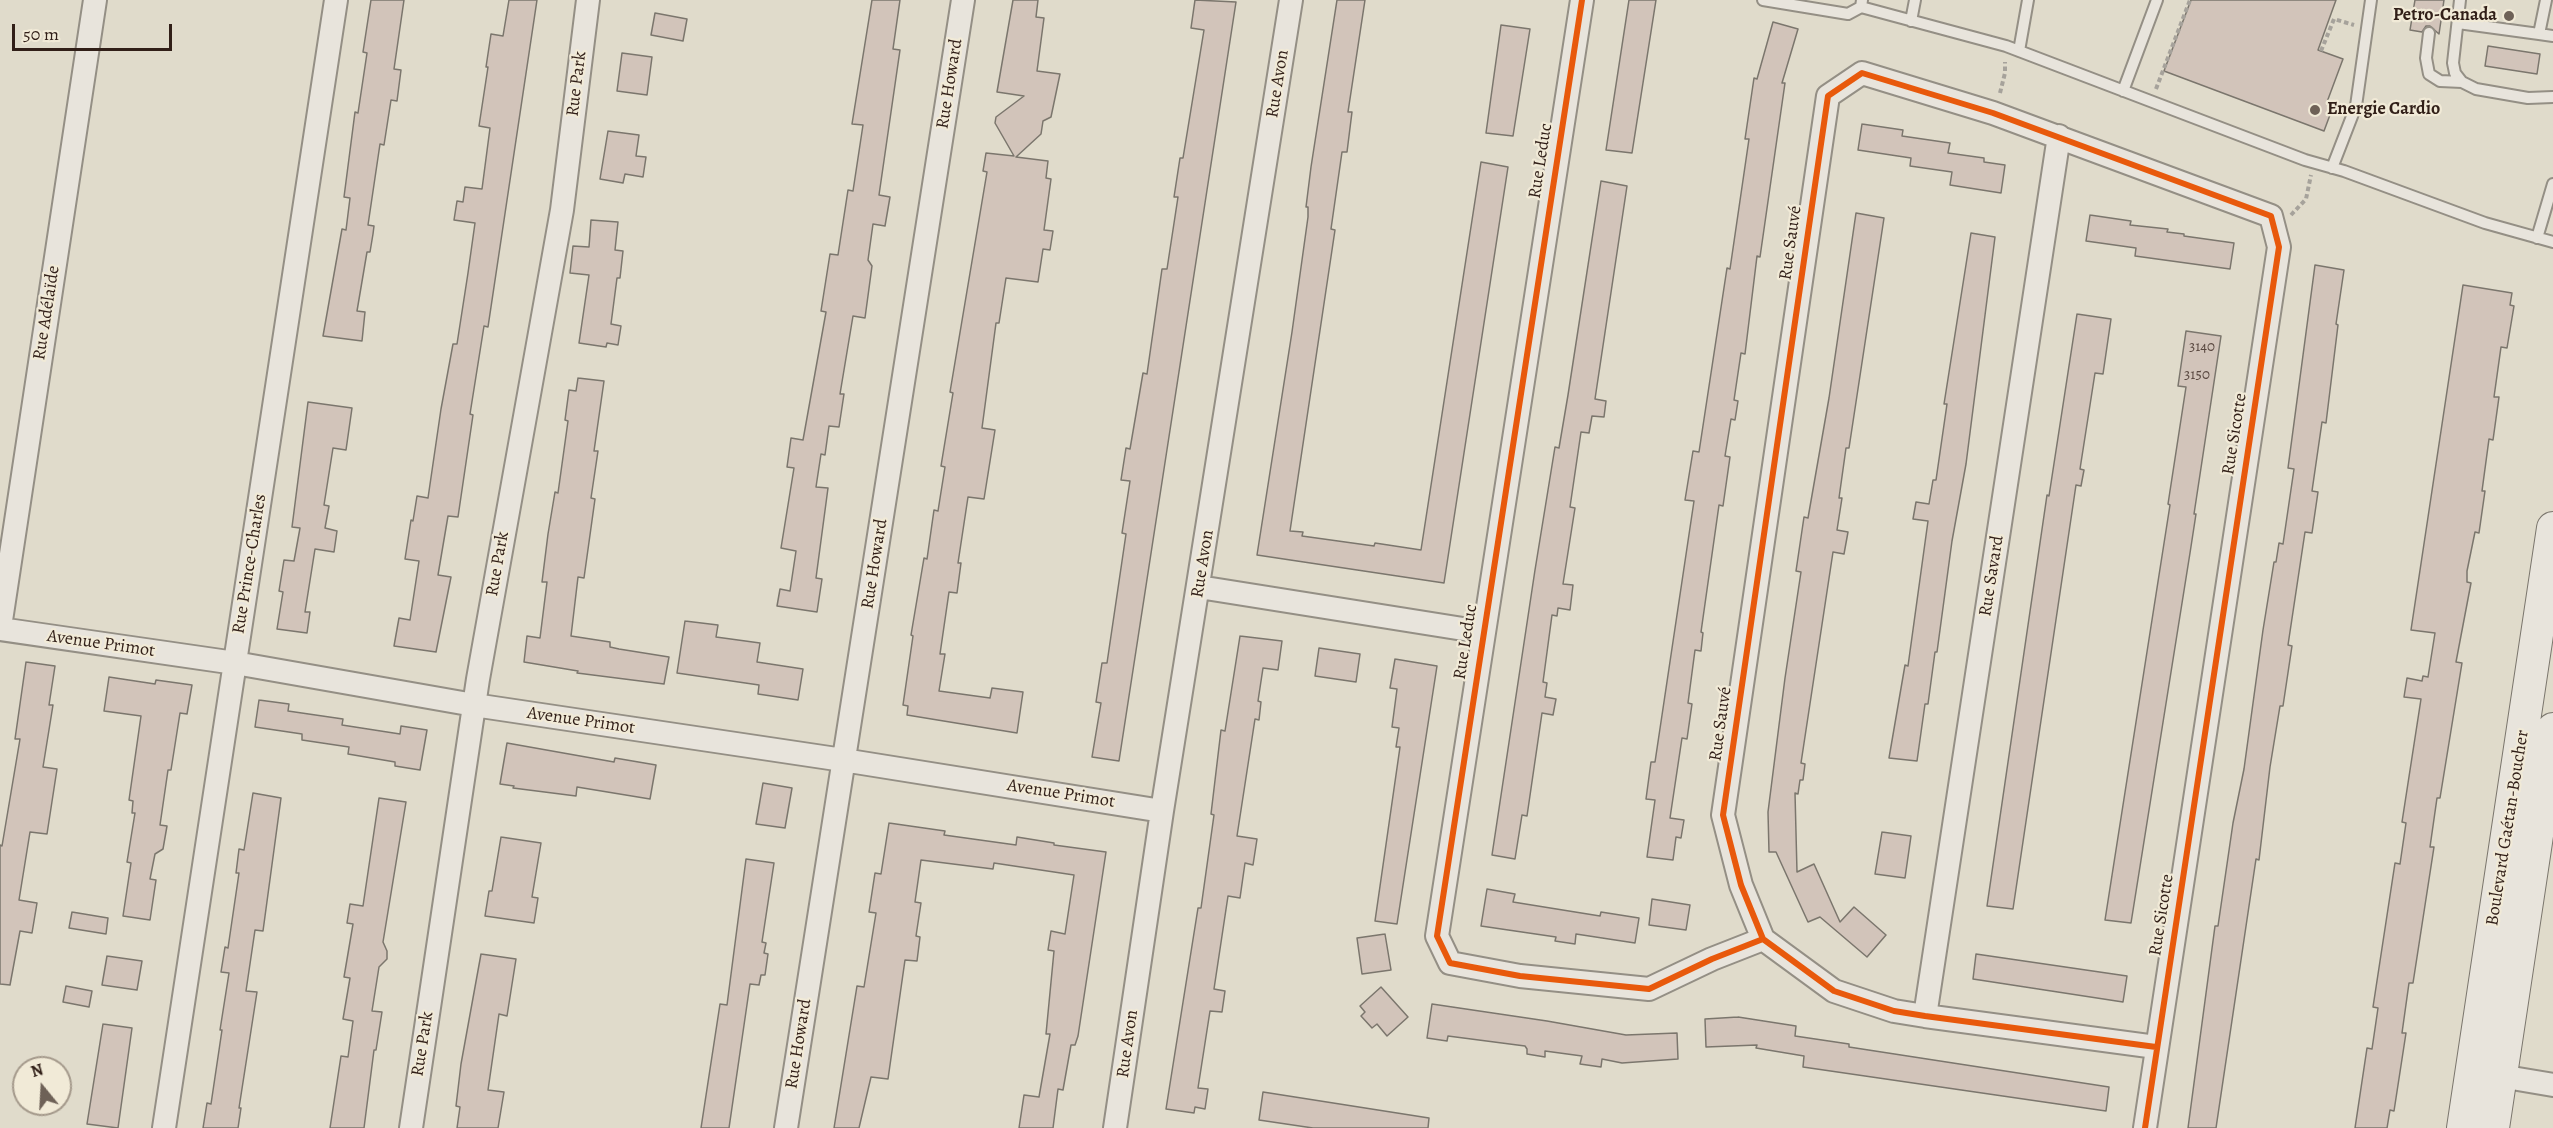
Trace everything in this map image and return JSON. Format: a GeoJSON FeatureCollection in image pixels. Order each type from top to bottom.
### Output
{"type":"FeatureCollection","features":[{"type":"Feature","properties":{"kind":"main road","name":"Boulevard Gaétan-Boucher"},"geometry":{"type":"LineString","coordinates":[[2463,1128],[2553,528]]}},
{"type":"Feature","properties":{"kind":"main road","name":"Boulevard Gaétan-Boucher"},"geometry":{"type":"LineString","coordinates":[[2493,1128],[2553,732]]}},
{"type":"Feature","properties":{"kind":"street","name":"Rue Adélaïde"},"geometry":{"type":"LineString","coordinates":[[0,628],[95,0]]}},
{"type":"Feature","properties":{"kind":"street","name":"Rue Prince-Charles"},"geometry":{"type":"LineString","coordinates":[[164,1128],[336,0]]}},
{"type":"Feature","properties":{"kind":"street","name":"Rue Park"},"geometry":{"type":"LineString","coordinates":[[411,1128],[474,705],[562,210],[588,0]]}},
{"type":"Feature","properties":{"kind":"street","name":"Rue Howard"},"geometry":{"type":"LineString","coordinates":[[786,1128],[963,0]]}},
{"type":"Feature","properties":{"kind":"street","name":"Rue Avon"},"geometry":{"type":"LineString","coordinates":[[1115,1128],[1162,811],[1291,0]]}},
{"type":"Feature","properties":{"kind":"street","name":"Rue Leduc"},"geometry":{"type":"LineString","coordinates":[[1582,0],[1482,632],[1437,936],[1450,963],[1520,976],[1649,989],[1712,959],[1763,939]]}},
{"type":"Feature","properties":{"kind":"street","name":"Rue Sicotte"},"geometry":{"type":"LineString","coordinates":[[1828,96],[1862,72],[1993,112],[2271,216],[2279,247],[2145,1128]]}},
{"type":"Feature","properties":{"kind":"street","name":"Rue Sauvé"},"geometry":{"type":"LineString","coordinates":[[1763,939],[1741,885],[1723,814],[1828,96]]}},
{"type":"Feature","properties":{"kind":"street","name":"Rue Savard"},"geometry":{"type":"LineString","coordinates":[[1925,1016],[2059,136]]}},
{"type":"Feature","properties":{"kind":"street"},"geometry":{"type":"LineString","coordinates":[[1199,587],[1482,632]]}},
{"type":"Feature","properties":{"kind":"street","name":"Avenue Primot"},"geometry":{"type":"LineString","coordinates":[[0,628],[235,663],[474,705],[843,760],[1162,811]]}},
{"type":"Feature","properties":{"kind":"street"},"geometry":{"type":"LineString","coordinates":[[1763,939],[1834,991],[1894,1011],[2156,1047]]}},
{"type":"Feature","properties":{"kind":"street"},"geometry":{"type":"LineString","coordinates":[[2500,1077],[2553,1085]]}},
{"type":"Feature","properties":{"kind":"lane"},"geometry":{"type":"LineString","coordinates":[[1763,0],[1848,14],[1861,3],[1911,21],[2019,51],[2305,160],[2485,223],[2553,242]]}},
{"type":"Feature","properties":{"kind":"lane"},"geometry":{"type":"LineString","coordinates":[[1911,21],[1915,0]]}},
{"type":"Feature","properties":{"kind":"lane"},"geometry":{"type":"LineString","coordinates":[[2019,51],[2028,0]]}},
{"type":"Feature","properties":{"kind":"lane"},"geometry":{"type":"LineString","coordinates":[[2123,91],[2157,0]]}},
{"type":"Feature","properties":{"kind":"lane"},"geometry":{"type":"LineString","coordinates":[[2332,168],[2356,106],[2371,0]]}},
{"type":"Feature","properties":{"kind":"lane"},"geometry":{"type":"LineString","coordinates":[[2460,0],[2452,63],[2455,73],[2462,82]]}},
{"type":"Feature","properties":{"kind":"lane"},"geometry":{"type":"LineString","coordinates":[[2539,34],[2546,0]]}},
{"type":"Feature","properties":{"kind":"lane"},"geometry":{"type":"LineString","coordinates":[[2457,23],[2553,36]]}},
{"type":"Feature","properties":{"kind":"lane"},"geometry":{"type":"LineString","coordinates":[[2429,33],[2426,58],[2429,74],[2440,81],[2462,82],[2476,89],[2528,98],[2553,97]]}},
{"type":"Feature","properties":{"kind":"lane"},"geometry":{"type":"LineString","coordinates":[[2537,238],[2553,184]]}},
{"type":"Feature","properties":{"kind":"path"},"geometry":{"type":"LineString","coordinates":[[2156,91],[2190,0]]}},
{"type":"Feature","properties":{"kind":"path"},"geometry":{"type":"LineString","coordinates":[[2321,51],[2334,19],[2354,24]]}},
{"type":"Feature","properties":{"kind":"path"},"geometry":{"type":"LineString","coordinates":[[1998,99],[2005,73],[2004,59]]}},
{"type":"Feature","properties":{"kind":"path"},"geometry":{"type":"LineString","coordinates":[[2285,218],[2295,212],[2306,199],[2311,175]]}},
{"type":"Feature","properties":{"kind":"building"},"geometry":{"type":"Polygon","coordinates":[[[371,0],[404,0],[394,69],[401,70],[397,101],[391,100],[384,145],[380,144],[368,225],[374,226],[373,234],[370,252],[367,252],[357,311],[365,312],[362,341],[323,336],[342,229],[346,230],[350,198],[344,197],[355,112],[358,113],[367,53],[363,52],[371,0]]]}},
{"type":"Feature","properties":{"kind":"building"},"geometry":{"type":"Polygon","coordinates":[[[509,0],[537,0],[488,327],[484,326],[470,414],[473,415],[458,517],[448,516],[438,575],[451,577],[436,652],[394,646],[399,618],[410,620],[419,561],[405,559],[411,520],[413,521],[417,496],[428,498],[441,409],[453,344],[457,344],[468,273],[475,223],[454,220],[457,201],[463,202],[465,187],[482,189],[490,128],[479,126],[488,67],[486,67],[491,34],[503,36],[509,0]]]}},
{"type":"Feature","properties":{"kind":"building"},"geometry":{"type":"Polygon","coordinates":[[[872,0],[900,0],[893,49],[900,50],[879,195],[890,197],[885,226],[873,224],[868,260],[872,266],[865,318],[853,316],[840,394],[844,394],[839,427],[829,426],[825,455],[821,454],[816,487],[828,488],[816,578],[822,579],[817,612],[777,606],[780,589],[790,591],[796,551],[781,548],[794,468],[787,467],[791,438],[803,440],[826,312],[821,311],[830,254],[838,255],[848,190],[853,191],[863,125],[852,124],[872,0]]]}},
{"type":"Feature","properties":{"kind":"building"},"geometry":{"type":"Polygon","coordinates":[[[1013,0],[1038,0],[1036,17],[1044,18],[1037,71],[1060,74],[1051,117],[1043,121],[1041,134],[1016,157],[1048,161],[1046,178],[1051,179],[1044,230],[1053,231],[1050,250],[1043,249],[1038,282],[1006,278],[999,323],[996,323],[982,428],[995,430],[984,499],[968,497],[958,563],[961,563],[957,593],[949,592],[940,654],[945,654],[939,691],[990,698],[992,688],[1023,692],[1017,733],[907,715],[908,706],[903,705],[913,636],[911,635],[924,558],[927,559],[934,510],[938,511],[945,467],[941,466],[953,393],[950,392],[987,172],[983,171],[986,153],[1014,156],[995,123],[996,117],[1024,96],[997,92],[1013,0]]]}},
{"type":"Feature","properties":{"kind":"building"},"geometry":{"type":"Polygon","coordinates":[[[1195,0],[1236,2],[1119,761],[1092,757],[1101,703],[1096,702],[1102,663],[1107,663],[1126,534],[1122,533],[1130,481],[1121,480],[1126,448],[1130,449],[1143,373],[1147,374],[1162,269],[1167,269],[1178,197],[1174,197],[1180,158],[1183,158],[1204,30],[1191,28],[1195,0]]]}},
{"type":"Feature","properties":{"kind":"building"},"geometry":{"type":"Polygon","coordinates":[[[1337,0],[1365,0],[1348,112],[1352,112],[1347,152],[1342,152],[1331,229],[1335,230],[1290,531],[1303,532],[1302,536],[1421,550],[1481,162],[1508,167],[1444,583],[1257,555],[1292,332],[1308,217],[1308,207],[1306,207],[1311,167],[1337,0]]]}},
{"type":"Feature","properties":{"kind":"building"},"geometry":{"type":"Polygon","coordinates":[[[1629,0],[1656,0],[1632,153],[1606,150],[1629,0]]]}},
{"type":"Feature","properties":{"kind":"building"},"geometry":{"type":"Polygon","coordinates":[[[2191,0],[2336,0],[2318,50],[2343,59],[2327,102],[2334,104],[2324,131],[2164,71],[2191,0]]]}},
{"type":"Feature","properties":{"kind":"building"},"geometry":{"type":"Polygon","coordinates":[[[2415,0],[2444,0],[2439,34],[2430,26],[2426,26],[2422,32],[2410,30],[2415,0]]]}},
{"type":"Feature","properties":{"kind":"building"},"geometry":{"type":"Polygon","coordinates":[[[655,13],[687,19],[683,41],[651,35],[655,13]]]}},
{"type":"Feature","properties":{"kind":"building"},"geometry":{"type":"Polygon","coordinates":[[[1773,22],[1798,29],[1782,83],[1785,83],[1760,257],[1757,256],[1745,354],[1741,353],[1734,400],[1738,401],[1735,420],[1731,419],[1725,456],[1730,457],[1723,506],[1719,505],[1701,632],[1703,633],[1701,651],[1695,650],[1688,703],[1692,704],[1687,739],[1682,738],[1670,818],[1684,820],[1681,838],[1676,837],[1673,860],[1647,857],[1655,800],[1646,799],[1651,762],[1655,762],[1694,501],[1685,500],[1693,451],[1699,452],[1727,268],[1730,269],[1749,139],[1745,139],[1754,78],[1757,79],[1773,22]]]}},
{"type":"Feature","properties":{"kind":"building"},"geometry":{"type":"Polygon","coordinates":[[[1501,25],[1530,29],[1513,136],[1486,133],[1501,25]]]}},
{"type":"Feature","properties":{"kind":"building"},"geometry":{"type":"Polygon","coordinates":[[[2488,46],[2540,54],[2537,74],[2485,66],[2488,46]]]}},
{"type":"Feature","properties":{"kind":"building"},"geometry":{"type":"Polygon","coordinates":[[[622,53],[652,57],[647,95],[617,91],[622,53]]]}},
{"type":"Feature","properties":{"kind":"building"},"geometry":{"type":"Polygon","coordinates":[[[1862,124],[1903,130],[1902,136],[1950,143],[1948,153],[1984,158],[1984,162],[2005,165],[2001,193],[1950,185],[1952,172],[1910,166],[1911,158],[1858,150],[1862,124]]]}},
{"type":"Feature","properties":{"kind":"building"},"geometry":{"type":"Polygon","coordinates":[[[608,131],[639,135],[636,156],[646,157],[643,177],[625,174],[623,183],[600,179],[608,131]]]}},
{"type":"Feature","properties":{"kind":"building"},"geometry":{"type":"Polygon","coordinates":[[[1601,181],[1627,186],[1595,399],[1606,401],[1604,417],[1592,416],[1589,433],[1581,432],[1570,507],[1575,508],[1563,584],[1573,585],[1570,610],[1558,608],[1557,616],[1552,615],[1543,682],[1547,683],[1545,697],[1556,699],[1553,715],[1542,713],[1527,816],[1522,815],[1515,859],[1492,855],[1535,570],[1555,447],[1559,448],[1568,395],[1601,181]]]}},
{"type":"Feature","properties":{"kind":"building"},"geometry":{"type":"Polygon","coordinates":[[[1856,213],[1884,218],[1849,448],[1846,448],[1839,498],[1842,498],[1837,530],[1848,532],[1844,554],[1833,552],[1801,763],[1805,764],[1803,780],[1800,780],[1798,794],[1795,793],[1797,872],[1814,864],[1840,922],[1854,907],[1886,935],[1867,957],[1820,917],[1808,922],[1776,852],[1769,852],[1768,812],[1801,572],[1796,571],[1804,517],[1808,518],[1829,398],[1856,213]]]}},
{"type":"Feature","properties":{"kind":"building"},"geometry":{"type":"Polygon","coordinates":[[[2090,215],[2131,221],[2130,225],[2168,229],[2167,232],[2184,234],[2184,236],[2234,243],[2230,269],[2135,256],[2136,248],[2086,241],[2090,215]]]}},
{"type":"Feature","properties":{"kind":"building"},"geometry":{"type":"Polygon","coordinates":[[[591,220],[618,222],[615,250],[623,251],[611,324],[621,326],[618,345],[607,343],[606,347],[579,343],[589,275],[570,273],[573,246],[589,247],[591,220]]]}},
{"type":"Feature","properties":{"kind":"building"},"geometry":{"type":"Polygon","coordinates":[[[1971,233],[1995,237],[1966,464],[1952,541],[1937,652],[1935,652],[1928,704],[1925,704],[1917,761],[1889,758],[1905,665],[1908,666],[1928,521],[1913,519],[1916,502],[1929,504],[1933,480],[1936,480],[1947,404],[1944,404],[1971,233]]]}},
{"type":"Feature","properties":{"kind":"building"},"geometry":{"type":"Polygon","coordinates":[[[2315,265],[2344,270],[2326,423],[2322,422],[2312,491],[2318,492],[2312,533],[2305,532],[2288,645],[2292,646],[2283,706],[2280,706],[2270,767],[2259,860],[2256,859],[2216,1128],[2188,1128],[2215,926],[2218,926],[2233,823],[2244,769],[2274,562],[2276,562],[2279,543],[2283,544],[2294,469],[2288,468],[2315,265]]]}},
{"type":"Feature","properties":{"kind":"building"},"geometry":{"type":"Polygon","coordinates":[[[2463,285],[2512,293],[2510,305],[2514,306],[2507,348],[2501,347],[2494,397],[2499,397],[2493,440],[2489,439],[2479,533],[2475,532],[2467,571],[2467,582],[2471,583],[2456,662],[2462,663],[2440,798],[2437,798],[2430,847],[2434,847],[2413,983],[2409,983],[2402,1033],[2406,1033],[2394,1111],[2390,1110],[2387,1128],[2355,1128],[2367,1048],[2372,1049],[2378,1008],[2373,1007],[2395,863],[2400,864],[2406,823],[2402,822],[2421,699],[2404,697],[2407,678],[2422,681],[2423,676],[2428,677],[2435,633],[2411,630],[2463,285]]]}},
{"type":"Feature","properties":{"kind":"building"},"geometry":{"type":"Polygon","coordinates":[[[2077,314],[2111,319],[2103,374],[2095,373],[2080,469],[2084,470],[2081,486],[2076,485],[2013,909],[1987,906],[2047,495],[2049,496],[2077,314]]]}},
{"type":"Feature","properties":{"kind":"building"},"geometry":{"type":"Polygon","coordinates":[[[2186,331],[2221,336],[2194,514],[2196,514],[2131,923],[2105,920],[2170,505],[2168,504],[2186,387],[2178,386],[2186,331]]]}},
{"type":"Feature","properties":{"kind":"building"},"geometry":{"type":"Polygon","coordinates":[[[578,378],[604,381],[594,451],[598,451],[591,498],[595,499],[584,578],[578,577],[571,636],[610,642],[610,647],[619,649],[669,657],[664,684],[577,673],[578,671],[524,662],[527,636],[540,638],[547,582],[542,582],[555,492],[558,493],[568,421],[565,420],[569,390],[576,391],[578,378]]]}},
{"type":"Feature","properties":{"kind":"building"},"geometry":{"type":"Polygon","coordinates":[[[308,402],[352,408],[346,450],[333,448],[324,505],[329,506],[325,528],[337,531],[334,552],[315,549],[305,612],[310,612],[307,633],[277,629],[283,592],[279,591],[284,560],[294,561],[300,528],[292,527],[308,402]]]}},
{"type":"Feature","properties":{"kind":"building"},"geometry":{"type":"Polygon","coordinates":[[[685,621],[718,625],[716,637],[760,643],[757,662],[803,669],[798,700],[758,694],[759,685],[677,673],[685,621]]]}},
{"type":"Feature","properties":{"kind":"building"},"geometry":{"type":"Polygon","coordinates":[[[1240,636],[1282,641],[1278,670],[1263,668],[1258,701],[1261,702],[1259,720],[1255,719],[1237,836],[1257,839],[1253,865],[1245,863],[1240,898],[1228,896],[1214,989],[1225,991],[1222,1012],[1210,1011],[1198,1088],[1208,1089],[1205,1109],[1195,1107],[1194,1113],[1166,1109],[1198,908],[1201,908],[1214,815],[1211,814],[1221,730],[1225,731],[1240,636]]]}},
{"type":"Feature","properties":{"kind":"building"},"geometry":{"type":"Polygon","coordinates":[[[1319,648],[1360,654],[1356,682],[1315,676],[1319,648]]]}},
{"type":"Feature","properties":{"kind":"building"},"geometry":{"type":"Polygon","coordinates":[[[1395,659],[1437,666],[1397,924],[1375,921],[1400,747],[1396,747],[1399,728],[1392,727],[1397,689],[1390,688],[1395,659]]]}},
{"type":"Feature","properties":{"kind":"building"},"geometry":{"type":"Polygon","coordinates":[[[26,662],[55,666],[49,705],[53,705],[43,767],[57,769],[47,834],[30,832],[19,900],[37,903],[32,933],[20,931],[10,985],[0,984],[0,845],[2,846],[20,739],[15,739],[26,662]]]}},
{"type":"Feature","properties":{"kind":"building"},"geometry":{"type":"Polygon","coordinates":[[[109,677],[155,684],[156,680],[192,685],[187,714],[180,713],[171,770],[168,770],[160,825],[167,826],[163,849],[155,854],[150,879],[156,880],[150,920],[123,916],[131,863],[127,862],[135,813],[132,813],[133,801],[129,800],[141,716],[104,711],[109,677]]]}},
{"type":"Feature","properties":{"kind":"building"},"geometry":{"type":"Polygon","coordinates":[[[259,700],[289,704],[288,711],[343,719],[342,725],[400,734],[401,726],[427,730],[420,770],[395,766],[395,762],[348,754],[349,747],[302,740],[302,734],[255,727],[259,700]]]}},
{"type":"Feature","properties":{"kind":"building"},"geometry":{"type":"Polygon","coordinates":[[[507,743],[614,762],[615,758],[656,765],[650,799],[577,787],[576,796],[513,788],[514,786],[500,784],[507,743]]]}},
{"type":"Feature","properties":{"kind":"building"},"geometry":{"type":"Polygon","coordinates":[[[763,783],[792,788],[785,828],[756,824],[763,783]]]}},
{"type":"Feature","properties":{"kind":"building"},"geometry":{"type":"Polygon","coordinates":[[[253,793],[281,798],[263,931],[255,930],[246,991],[257,992],[239,1108],[241,1108],[238,1128],[203,1128],[207,1103],[211,1104],[222,1030],[220,1030],[229,973],[221,972],[225,947],[228,948],[239,873],[236,873],[239,849],[244,850],[253,793]]]}},
{"type":"Feature","properties":{"kind":"building"},"geometry":{"type":"Polygon","coordinates":[[[379,798],[406,802],[383,942],[387,951],[387,959],[379,967],[372,1011],[382,1012],[376,1050],[374,1050],[364,1128],[330,1128],[341,1056],[348,1057],[353,1021],[343,1019],[350,978],[344,977],[353,924],[347,923],[350,904],[363,906],[379,798]]]}},
{"type":"Feature","properties":{"kind":"building"},"geometry":{"type":"Polygon","coordinates":[[[889,823],[945,831],[944,835],[1016,845],[1017,837],[1106,852],[1078,1036],[1075,1045],[1071,1045],[1063,1090],[1058,1089],[1053,1128],[1019,1128],[1024,1095],[1039,1097],[1050,1034],[1046,1034],[1054,951],[1048,950],[1051,931],[1065,934],[1074,875],[994,863],[993,869],[921,860],[915,902],[921,903],[916,936],[920,937],[917,961],[905,960],[888,1079],[871,1077],[859,1128],[834,1128],[857,986],[864,987],[876,913],[869,912],[875,873],[881,874],[889,823]]]}},
{"type":"Feature","properties":{"kind":"building"},"geometry":{"type":"Polygon","coordinates":[[[1882,832],[1911,836],[1905,878],[1875,874],[1882,832]]]}},
{"type":"Feature","properties":{"kind":"building"},"geometry":{"type":"Polygon","coordinates":[[[501,837],[541,843],[532,897],[538,898],[534,923],[485,916],[489,891],[492,891],[501,837]]]}},
{"type":"Feature","properties":{"kind":"building"},"geometry":{"type":"Polygon","coordinates":[[[746,859],[774,863],[762,942],[766,943],[764,953],[768,954],[765,975],[761,975],[759,985],[750,984],[729,1128],[701,1128],[720,1004],[727,1005],[746,859]]]}},
{"type":"Feature","properties":{"kind":"building"},"geometry":{"type":"Polygon","coordinates":[[[1487,889],[1515,894],[1513,902],[1600,916],[1601,912],[1639,918],[1635,943],[1576,934],[1575,944],[1555,941],[1556,937],[1481,926],[1487,889]]]}},
{"type":"Feature","properties":{"kind":"building"},"geometry":{"type":"Polygon","coordinates":[[[1652,899],[1690,905],[1686,930],[1649,925],[1652,899]]]}},
{"type":"Feature","properties":{"kind":"building"},"geometry":{"type":"Polygon","coordinates":[[[72,912],[108,918],[106,934],[69,928],[72,912]]]}},
{"type":"Feature","properties":{"kind":"building"},"geometry":{"type":"Polygon","coordinates":[[[1385,934],[1391,970],[1362,974],[1357,938],[1385,934]]]}},
{"type":"Feature","properties":{"kind":"building"},"geometry":{"type":"Polygon","coordinates":[[[481,954],[516,959],[507,1016],[499,1014],[488,1090],[504,1092],[498,1128],[457,1128],[460,1107],[456,1106],[461,1064],[481,954]]]}},
{"type":"Feature","properties":{"kind":"building"},"geometry":{"type":"Polygon","coordinates":[[[1976,954],[2127,976],[2123,1002],[1973,979],[1976,954]]]}},
{"type":"Feature","properties":{"kind":"building"},"geometry":{"type":"Polygon","coordinates":[[[107,956],[142,961],[137,990],[102,985],[107,956]]]}},
{"type":"Feature","properties":{"kind":"building"},"geometry":{"type":"Polygon","coordinates":[[[66,986],[92,991],[89,1007],[63,1002],[66,986]]]}},
{"type":"Feature","properties":{"kind":"building"},"geometry":{"type":"Polygon","coordinates":[[[1381,987],[1408,1017],[1387,1036],[1377,1024],[1372,1028],[1361,1016],[1365,1012],[1360,1006],[1381,987]]]}},
{"type":"Feature","properties":{"kind":"building"},"geometry":{"type":"Polygon","coordinates":[[[1432,1004],[1626,1035],[1677,1033],[1678,1059],[1622,1063],[1602,1059],[1601,1067],[1580,1064],[1582,1056],[1545,1051],[1545,1057],[1527,1054],[1525,1046],[1448,1036],[1447,1041],[1427,1038],[1432,1004]]]}},
{"type":"Feature","properties":{"kind":"building"},"geometry":{"type":"Polygon","coordinates":[[[1738,1017],[1796,1026],[1795,1036],[1849,1044],[1849,1047],[2109,1087],[2106,1111],[1803,1067],[1804,1056],[1756,1048],[1757,1045],[1706,1047],[1705,1019],[1738,1017]]]}},
{"type":"Feature","properties":{"kind":"building"},"geometry":{"type":"Polygon","coordinates":[[[103,1024],[132,1028],[118,1128],[87,1124],[103,1024]]]}},
{"type":"Feature","properties":{"kind":"building"},"geometry":{"type":"Polygon","coordinates":[[[1263,1092],[1429,1118],[1428,1128],[1313,1128],[1259,1120],[1263,1092]]]}},
{"type":"Feature","properties":{"kind":"cycle path"},"geometry":{"type":"LineString","coordinates":[[1582,0],[1437,936],[1450,963],[1520,976],[1649,989],[1712,959],[1763,939]]}},
{"type":"Feature","properties":{"kind":"cycle path"},"geometry":{"type":"LineString","coordinates":[[2145,1128],[2279,247],[2271,216],[1993,113],[1862,73],[1828,96],[1723,815],[1741,885],[1763,939],[1834,991],[1894,1011],[2156,1047]]}},
{"type":"Feature","properties":{"kind":"place","name":"Petro-Canada"},"geometry":{"type":"Point","coordinates":[2509,16]}},
{"type":"Feature","properties":{"kind":"place","name":"Energie Cardio"},"geometry":{"type":"Point","coordinates":[2315,110]}}]}
